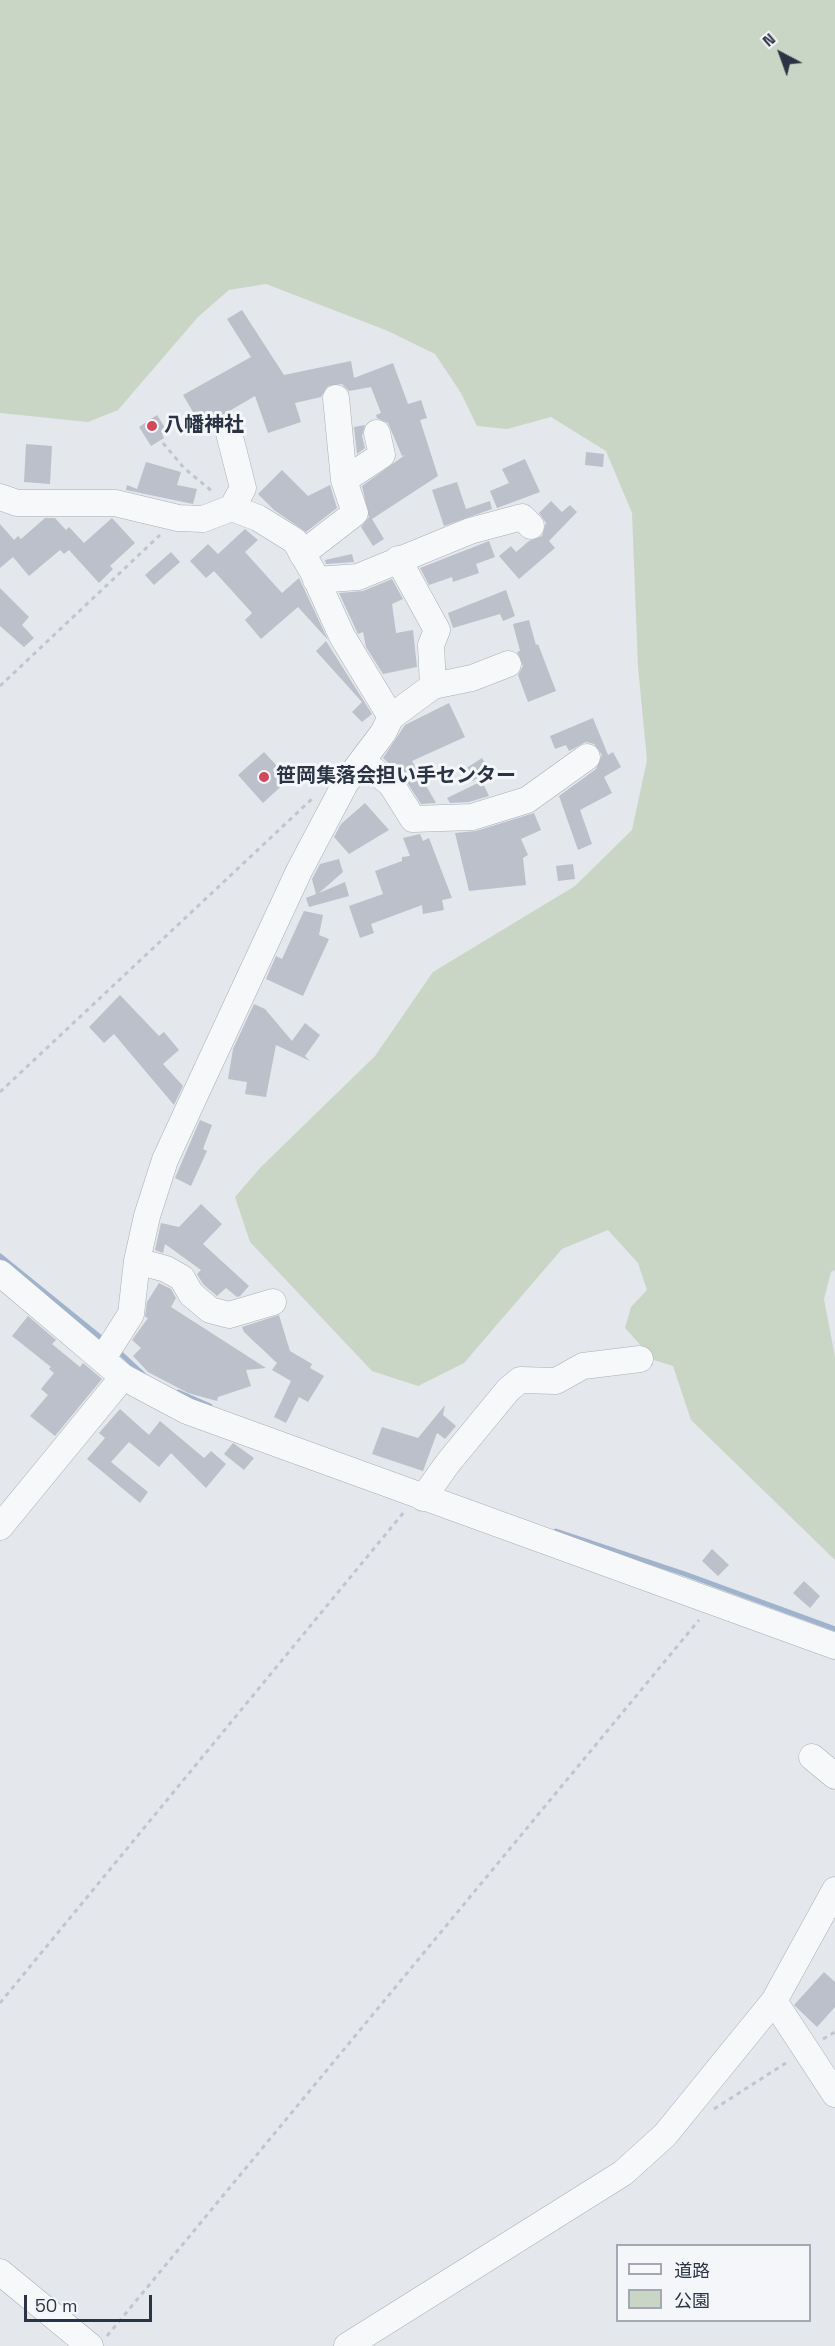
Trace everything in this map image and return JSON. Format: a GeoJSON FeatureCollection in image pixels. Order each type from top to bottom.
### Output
{"type":"FeatureCollection","features":[{"type":"Feature","properties":{"kind":"street"},"geometry":{"type":"LineString","coordinates":[[302,554],[355,513],[344,480],[336,398]]}},
{"type":"Feature","properties":{"kind":"street"},"geometry":{"type":"LineString","coordinates":[[0,497],[17,503],[115,503],[178,518],[203,519],[232,508],[243,488],[229,433]]}},
{"type":"Feature","properties":{"kind":"street"},"geometry":{"type":"LineString","coordinates":[[344,480],[382,455],[377,433]]}},
{"type":"Feature","properties":{"kind":"street"},"geometry":{"type":"LineString","coordinates":[[232,508],[258,518],[295,541],[342,636],[391,717]]}},
{"type":"Feature","properties":{"kind":"street"},"geometry":{"type":"LineString","coordinates":[[316,580],[358,577],[470,531],[522,517],[531,526]]}},
{"type":"Feature","properties":{"kind":"street"},"geometry":{"type":"LineString","coordinates":[[398,559],[437,630],[431,645],[433,686]]}},
{"type":"Feature","properties":{"kind":"street"},"geometry":{"type":"LineString","coordinates":[[103,1358],[130,1314],[137,1260],[147,1216],[165,1160],[299,872],[346,783],[383,733],[391,717],[433,686],[472,678],[508,664]]}},
{"type":"Feature","properties":{"kind":"street"},"geometry":{"type":"LineString","coordinates":[[362,761],[391,784],[413,819],[472,817],[527,800],[587,757]]}},
{"type":"Feature","properties":{"kind":"street"},"geometry":{"type":"LineString","coordinates":[[137,1260],[166,1269],[182,1278],[191,1294],[210,1310],[229,1316],[273,1302]]}},
{"type":"Feature","properties":{"kind":"street"},"geometry":{"type":"LineString","coordinates":[[0,1273],[123,1377],[187,1411],[835,1646]]}},
{"type":"Feature","properties":{"kind":"street"},"geometry":{"type":"LineString","coordinates":[[418,1496],[520,1380],[556,1381],[583,1366],[640,1359]]}},
{"type":"Feature","properties":{"kind":"street"},"geometry":{"type":"LineString","coordinates":[[0,1527],[123,1377]]}},
{"type":"Feature","properties":{"kind":"street"},"geometry":{"type":"LineString","coordinates":[[812,1757],[835,1776]]}},
{"type":"Feature","properties":{"kind":"street"},"geometry":{"type":"LineString","coordinates":[[347,2346],[623,2173],[665,2135],[774,2001],[835,1890]]}},
{"type":"Feature","properties":{"kind":"street"},"geometry":{"type":"LineString","coordinates":[[774,2001],[835,2094]]}},
{"type":"Feature","properties":{"kind":"street"},"geometry":{"type":"LineString","coordinates":[[0,2272],[98,2342]]}},
{"type":"Feature","properties":{"kind":"path"},"geometry":{"type":"LineString","coordinates":[[163,443],[184,468],[232,508]]}},
{"type":"Feature","properties":{"kind":"path"},"geometry":{"type":"LineString","coordinates":[[0,686],[178,518]]}},
{"type":"Feature","properties":{"kind":"path"},"geometry":{"type":"LineString","coordinates":[[0,1092],[319,792]]}},
{"type":"Feature","properties":{"kind":"path"},"geometry":{"type":"LineString","coordinates":[[0,2003],[418,1496]]}},
{"type":"Feature","properties":{"kind":"path"},"geometry":{"type":"LineString","coordinates":[[98,2342],[213,2212],[713,1602]]}},
{"type":"Feature","properties":{"kind":"path"},"geometry":{"type":"LineString","coordinates":[[710,2112],[807,2049]]}},
{"type":"Feature","properties":{"kind":"green space"},"geometry":{"type":"Polygon","coordinates":[[[0,0],[835,0],[835,1270],[831,1272],[824,1299],[835,1357],[835,1560],[691,1420],[673,1366],[654,1360],[625,1328],[631,1307],[647,1290],[638,1263],[608,1230],[562,1249],[464,1363],[418,1386],[372,1371],[250,1242],[235,1197],[261,1167],[375,1056],[433,972],[575,886],[632,830],[647,760],[638,667],[632,513],[606,451],[551,417],[507,429],[477,426],[461,393],[435,354],[388,331],[266,284],[229,290],[198,317],[118,410],[88,422],[0,413],[0,0]]]}},
{"type":"Feature","properties":{"kind":"building"},"geometry":{"type":"Polygon","coordinates":[[[242,310],[284,375],[351,361],[354,378],[393,363],[408,404],[421,400],[427,418],[420,420],[438,476],[372,519],[384,539],[373,546],[361,527],[369,517],[362,486],[405,455],[402,456],[388,423],[377,418],[376,415],[381,413],[371,387],[349,391],[342,384],[328,386],[321,397],[295,403],[301,422],[268,433],[255,396],[202,427],[183,395],[251,357],[227,319],[242,310]]]}},
{"type":"Feature","properties":{"kind":"building","name":"八幡神社"},"geometry":{"type":"Polygon","coordinates":[[[157,415],[167,431],[162,434],[164,438],[151,446],[139,427],[157,415]]]}},
{"type":"Feature","properties":{"kind":"building"},"geometry":{"type":"Polygon","coordinates":[[[365,425],[362,436],[365,448],[357,454],[354,427],[365,425]]]}},
{"type":"Feature","properties":{"kind":"building"},"geometry":{"type":"Polygon","coordinates":[[[26,444],[52,446],[50,484],[24,482],[26,444]]]}},
{"type":"Feature","properties":{"kind":"building"},"geometry":{"type":"Polygon","coordinates":[[[586,452],[604,454],[603,467],[585,465],[586,452]]]}},
{"type":"Feature","properties":{"kind":"building"},"geometry":{"type":"Polygon","coordinates":[[[525,459],[540,492],[497,508],[490,491],[509,483],[502,469],[525,459]]]}},
{"type":"Feature","properties":{"kind":"building"},"geometry":{"type":"Polygon","coordinates":[[[146,462],[181,472],[177,485],[197,489],[193,504],[126,490],[127,485],[137,489],[146,462]]]}},
{"type":"Feature","properties":{"kind":"building"},"geometry":{"type":"Polygon","coordinates":[[[282,470],[308,496],[330,485],[337,508],[306,532],[274,510],[258,494],[282,470]]]}},
{"type":"Feature","properties":{"kind":"building"},"geometry":{"type":"Polygon","coordinates":[[[457,482],[466,509],[490,501],[492,509],[444,526],[432,490],[457,482]]]}},
{"type":"Feature","properties":{"kind":"building"},"geometry":{"type":"Polygon","coordinates":[[[551,501],[562,512],[570,505],[577,512],[549,541],[555,548],[519,579],[499,556],[511,546],[516,552],[529,541],[542,536],[546,523],[539,513],[551,501]]]}},
{"type":"Feature","properties":{"kind":"building"},"geometry":{"type":"Polygon","coordinates":[[[45,518],[55,518],[66,530],[69,527],[84,543],[112,518],[135,543],[110,566],[113,569],[99,583],[69,550],[64,554],[60,550],[29,576],[13,557],[0,568],[0,524],[14,540],[18,536],[21,539],[45,518]]]}},
{"type":"Feature","properties":{"kind":"building"},"geometry":{"type":"Polygon","coordinates":[[[245,529],[258,540],[245,552],[282,593],[299,578],[328,640],[298,607],[261,639],[245,620],[252,613],[214,571],[206,578],[190,561],[208,544],[218,554],[245,529]]]}},
{"type":"Feature","properties":{"kind":"building"},"geometry":{"type":"Polygon","coordinates":[[[489,541],[495,557],[476,564],[479,573],[453,582],[452,577],[429,585],[420,568],[489,541]]]}},
{"type":"Feature","properties":{"kind":"building"},"geometry":{"type":"Polygon","coordinates":[[[171,552],[180,562],[154,585],[145,575],[171,552]]]}},
{"type":"Feature","properties":{"kind":"building"},"geometry":{"type":"Polygon","coordinates":[[[352,554],[354,562],[326,564],[325,560],[352,554]]]}},
{"type":"Feature","properties":{"kind":"building"},"geometry":{"type":"Polygon","coordinates":[[[392,579],[403,599],[392,604],[396,633],[413,630],[417,667],[383,674],[366,647],[363,632],[358,634],[339,593],[363,591],[392,579]]]}},
{"type":"Feature","properties":{"kind":"building"},"geometry":{"type":"Polygon","coordinates":[[[0,588],[29,617],[22,625],[34,638],[24,647],[0,626],[0,588]]]}},
{"type":"Feature","properties":{"kind":"building"},"geometry":{"type":"Polygon","coordinates":[[[506,590],[515,616],[503,621],[500,614],[453,628],[448,613],[506,590]]]}},
{"type":"Feature","properties":{"kind":"building"},"geometry":{"type":"Polygon","coordinates":[[[529,620],[536,645],[538,644],[556,691],[528,702],[518,675],[523,666],[517,652],[520,651],[513,624],[529,620]]]}},
{"type":"Feature","properties":{"kind":"building"},"geometry":{"type":"Polygon","coordinates":[[[326,641],[372,714],[362,722],[352,712],[362,702],[316,651],[326,641]]]}},
{"type":"Feature","properties":{"kind":"building"},"geometry":{"type":"Polygon","coordinates":[[[449,703],[465,737],[412,761],[436,803],[421,804],[403,776],[383,758],[405,725],[449,703]]]}},
{"type":"Feature","properties":{"kind":"building"},"geometry":{"type":"Polygon","coordinates":[[[593,718],[608,755],[613,752],[621,767],[604,777],[612,793],[580,810],[592,844],[578,850],[559,796],[596,769],[602,755],[594,744],[586,742],[569,751],[566,745],[555,749],[550,736],[593,718]]]}},
{"type":"Feature","properties":{"kind":"building","name":"笹岡集落会担い手センター"},"geometry":{"type":"Polygon","coordinates":[[[264,752],[289,779],[263,803],[238,775],[264,752]]]}},
{"type":"Feature","properties":{"kind":"building"},"geometry":{"type":"Polygon","coordinates":[[[482,758],[489,770],[473,781],[465,769],[482,758]]]}},
{"type":"Feature","properties":{"kind":"building"},"geometry":{"type":"Polygon","coordinates":[[[482,781],[489,796],[469,802],[450,803],[447,798],[482,781]]]}},
{"type":"Feature","properties":{"kind":"building"},"geometry":{"type":"Polygon","coordinates":[[[365,803],[389,830],[349,854],[334,837],[341,824],[365,803]]]}},
{"type":"Feature","properties":{"kind":"building"},"geometry":{"type":"Polygon","coordinates":[[[534,813],[541,830],[521,839],[528,855],[523,858],[526,885],[469,891],[455,833],[476,831],[534,813]]]}},
{"type":"Feature","properties":{"kind":"building"},"geometry":{"type":"Polygon","coordinates":[[[420,834],[423,841],[429,838],[452,898],[442,900],[444,910],[423,914],[422,905],[371,924],[374,933],[360,938],[349,906],[383,894],[375,871],[402,861],[402,857],[410,856],[403,838],[420,834]]]}},
{"type":"Feature","properties":{"kind":"building"},"geometry":{"type":"Polygon","coordinates":[[[339,859],[343,872],[319,893],[345,882],[349,896],[309,907],[306,898],[316,894],[312,879],[320,864],[339,859]]]}},
{"type":"Feature","properties":{"kind":"building"},"geometry":{"type":"Polygon","coordinates":[[[573,864],[575,879],[558,881],[556,866],[573,864]]]}},
{"type":"Feature","properties":{"kind":"building"},"geometry":{"type":"Polygon","coordinates":[[[304,911],[323,915],[319,935],[329,939],[303,996],[266,979],[276,956],[282,959],[304,911]]]}},
{"type":"Feature","properties":{"kind":"building"},"geometry":{"type":"Polygon","coordinates":[[[120,995],[159,1036],[164,1032],[179,1050],[163,1064],[183,1086],[174,1105],[114,1034],[104,1043],[89,1027],[120,995]]]}},
{"type":"Feature","properties":{"kind":"building"},"geometry":{"type":"Polygon","coordinates":[[[254,1004],[265,1009],[292,1041],[305,1023],[320,1035],[305,1056],[310,1061],[276,1045],[266,1097],[245,1094],[247,1082],[228,1079],[233,1049],[254,1004]]]}},
{"type":"Feature","properties":{"kind":"building"},"geometry":{"type":"Polygon","coordinates":[[[200,1120],[212,1125],[203,1149],[207,1151],[191,1186],[175,1178],[200,1120]]]}},
{"type":"Feature","properties":{"kind":"building"},"geometry":{"type":"Polygon","coordinates":[[[201,1204],[222,1224],[203,1244],[249,1286],[240,1296],[237,1297],[226,1288],[217,1296],[203,1284],[197,1274],[201,1270],[165,1244],[163,1253],[155,1250],[161,1223],[179,1227],[201,1204]]]}},
{"type":"Feature","properties":{"kind":"building"},"geometry":{"type":"Polygon","coordinates":[[[159,1283],[171,1289],[176,1298],[171,1307],[266,1368],[246,1370],[251,1386],[218,1397],[217,1401],[188,1393],[148,1372],[133,1356],[141,1348],[132,1340],[148,1318],[145,1317],[147,1302],[159,1283]]]}},
{"type":"Feature","properties":{"kind":"building"},"geometry":{"type":"Polygon","coordinates":[[[279,1315],[290,1351],[312,1364],[310,1368],[324,1376],[308,1402],[299,1397],[286,1423],[274,1417],[291,1381],[272,1370],[277,1363],[244,1332],[242,1327],[279,1315]]]}},
{"type":"Feature","properties":{"kind":"building"},"geometry":{"type":"Polygon","coordinates":[[[28,1316],[56,1340],[52,1344],[80,1367],[83,1363],[102,1379],[55,1436],[30,1416],[48,1395],[41,1389],[54,1373],[49,1369],[51,1367],[12,1336],[28,1316]]]}},
{"type":"Feature","properties":{"kind":"building"},"geometry":{"type":"Polygon","coordinates":[[[445,1405],[443,1415],[456,1426],[445,1439],[437,1433],[423,1471],[372,1454],[382,1427],[418,1438],[445,1405]]]}},
{"type":"Feature","properties":{"kind":"building"},"geometry":{"type":"Polygon","coordinates":[[[120,1409],[149,1435],[160,1421],[204,1458],[211,1451],[226,1464],[206,1488],[171,1453],[159,1467],[129,1442],[111,1462],[148,1492],[140,1503],[87,1459],[105,1438],[99,1433],[120,1409]]]}},
{"type":"Feature","properties":{"kind":"building"},"geometry":{"type":"Polygon","coordinates":[[[233,1443],[254,1458],[244,1470],[224,1454],[233,1443]]]}},
{"type":"Feature","properties":{"kind":"building"},"geometry":{"type":"Polygon","coordinates":[[[712,1549],[729,1565],[718,1576],[702,1561],[712,1549]]]}},
{"type":"Feature","properties":{"kind":"building"},"geometry":{"type":"Polygon","coordinates":[[[804,1581],[820,1596],[810,1608],[793,1593],[804,1581]]]}},
{"type":"Feature","properties":{"kind":"building"},"geometry":{"type":"Polygon","coordinates":[[[824,1972],[835,1982],[835,2007],[817,2027],[794,2005],[824,1972]]]}},
{"type":"Feature","properties":{"kind":"waterway"},"geometry":{"type":"LineString","coordinates":[[0,1256],[105,1341]]}},
{"type":"Feature","properties":{"kind":"waterway"},"geometry":{"type":"LineString","coordinates":[[118,1351],[145,1376]]}},
{"type":"Feature","properties":{"kind":"waterway"},"geometry":{"type":"LineString","coordinates":[[178,1392],[210,1406]]}},
{"type":"Feature","properties":{"kind":"waterway"},"geometry":{"type":"LineString","coordinates":[[556,1531],[685,1574],[835,1629]]}},
{"type":"Feature","properties":{"kind":"place","name":"八幡神社"},"geometry":{"type":"Point","coordinates":[152,426]}},
{"type":"Feature","properties":{"kind":"place","name":"笹岡集落会担い手センター"},"geometry":{"type":"Point","coordinates":[264,777]}}]}
